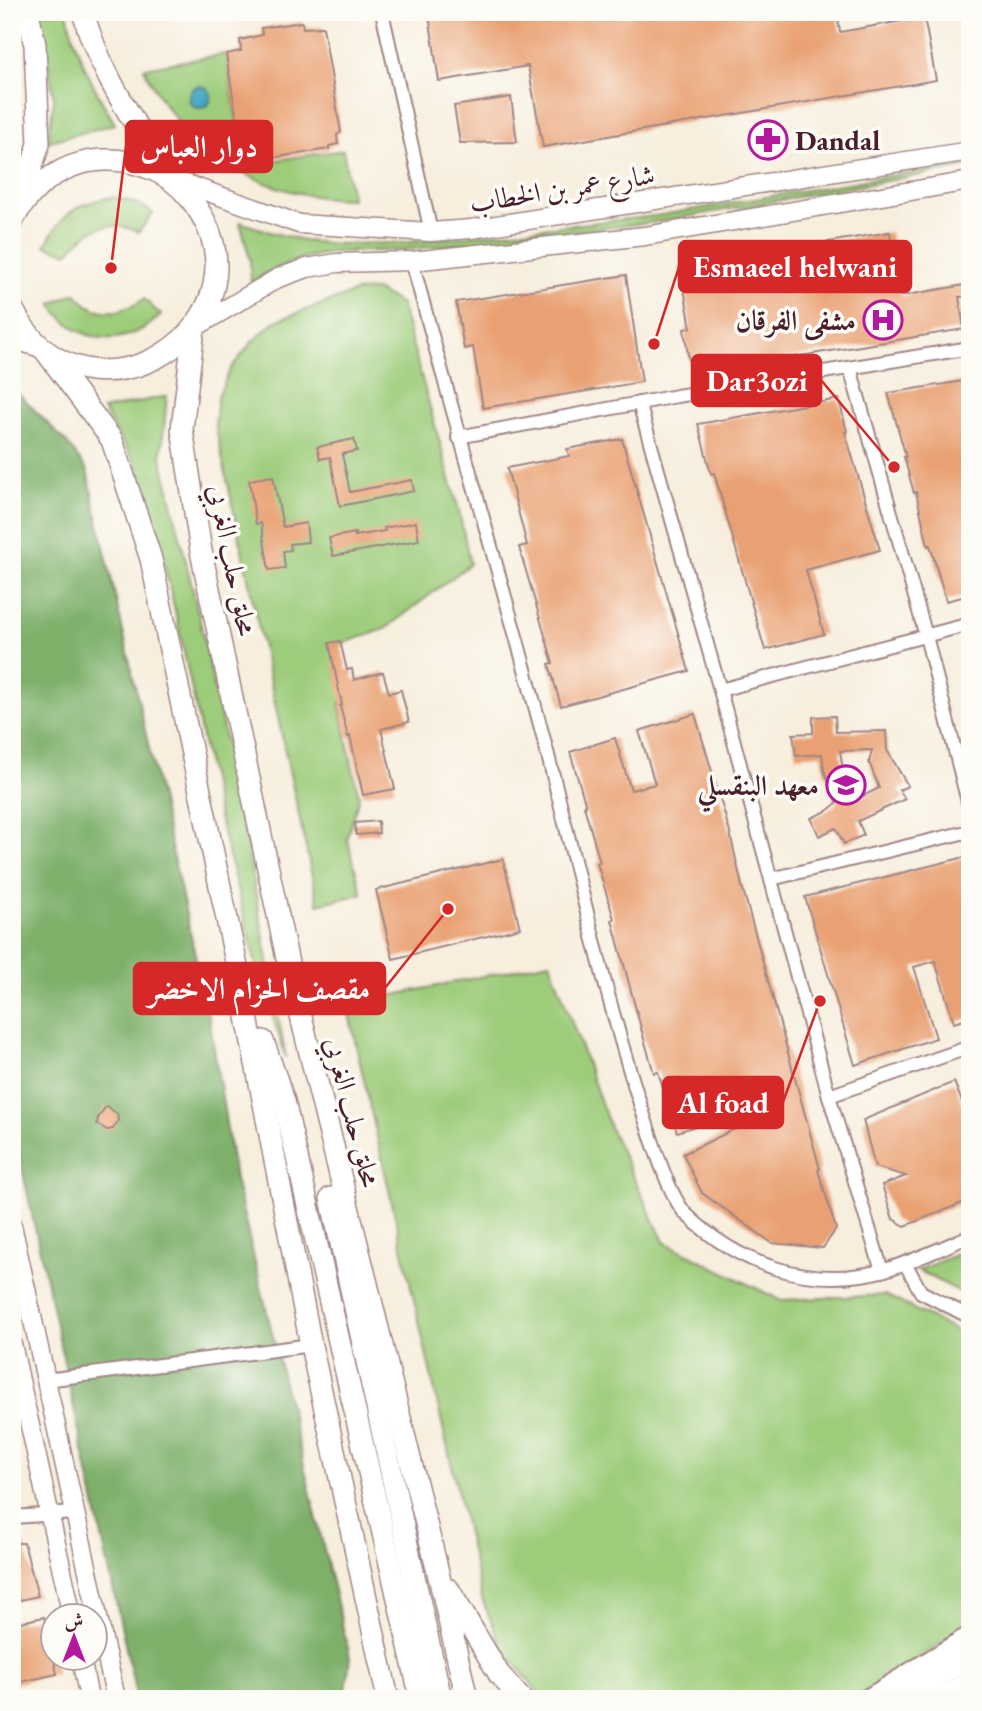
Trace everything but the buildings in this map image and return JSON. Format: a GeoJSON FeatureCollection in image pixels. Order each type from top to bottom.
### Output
{"type":"FeatureCollection","features":[{"type":"Feature","properties":{"kind":"highway"},"geometry":{"type":"LineString","coordinates":[[14,216],[39,144],[36,45],[28,12]]}},
{"type":"Feature","properties":{"kind":"highway"},"geometry":{"type":"LineString","coordinates":[[83,12],[89,34],[114,88],[168,177]]}},
{"type":"Feature","properties":{"kind":"highway"},"geometry":{"type":"LineString","coordinates":[[14,216],[43,183],[59,172],[95,160],[133,162],[168,177],[184,191],[198,207],[208,226],[213,247],[215,268],[205,309],[194,328],[163,356],[144,365],[103,371],[62,360],[44,349]]}},
{"type":"Feature","properties":{"kind":"highway"},"geometry":{"type":"LineString","coordinates":[[12,308],[30,336],[44,349],[112,440],[151,559],[239,976],[311,1345],[388,1699]]}},
{"type":"Feature","properties":{"kind":"highway","name":"محلق حلب الغربي"},"geometry":{"type":"LineString","coordinates":[[194,328],[182,429],[201,551],[289,968],[467,1699]]}},
{"type":"Feature","properties":{"kind":"highway"},"geometry":{"type":"LineString","coordinates":[[289,968],[310,1099],[441,1699]]}},
{"type":"Feature","properties":{"kind":"highway"},"geometry":{"type":"LineString","coordinates":[[239,976],[284,1101],[421,1699]]}},
{"type":"Feature","properties":{"kind":"highway"},"geometry":{"type":"LineString","coordinates":[[438,1572],[499,1674],[521,1699]]}},
{"type":"Feature","properties":{"kind":"highway"},"geometry":{"type":"LineString","coordinates":[[903,1699],[970,1656]]}},
{"type":"Feature","properties":{"kind":"highway"},"geometry":{"type":"LineString","coordinates":[[371,1699],[377,1657]]}},
{"type":"Feature","properties":{"kind":"highway"},"geometry":{"type":"LineString","coordinates":[[941,1699],[970,1681]]}},
{"type":"Feature","properties":{"kind":"main road"},"geometry":{"type":"LineString","coordinates":[[868,1699],[970,1636]]}},
{"type":"Feature","properties":{"kind":"street"},"geometry":{"type":"LineString","coordinates":[[382,12],[431,232]]}},
{"type":"Feature","properties":{"kind":"street","name":"شارع عمر بن الخطاب"},"geometry":{"type":"LineString","coordinates":[[168,177],[299,224],[431,232],[471,229],[970,151]]}},
{"type":"Feature","properties":{"kind":"street","name":"شارع عمر بن الخطاب"},"geometry":{"type":"LineString","coordinates":[[194,328],[278,278],[307,268],[337,263],[412,261],[645,236],[970,181]]}},
{"type":"Feature","properties":{"kind":"street"},"geometry":{"type":"LineString","coordinates":[[412,261],[458,437],[543,738],[620,1042],[660,1163],[684,1212],[728,1248],[779,1272],[836,1278],[882,1271],[970,1236]]}},
{"type":"Feature","properties":{"kind":"street"},"geometry":{"type":"LineString","coordinates":[[12,339],[44,349]]}},
{"type":"Feature","properties":{"kind":"street"},"geometry":{"type":"LineString","coordinates":[[458,437],[639,403],[970,348]]}},
{"type":"Feature","properties":{"kind":"street"},"geometry":{"type":"LineString","coordinates":[[850,368],[926,636],[970,810]]}},
{"type":"Feature","properties":{"kind":"street"},"geometry":{"type":"LineString","coordinates":[[639,403],[720,690],[829,1096],[882,1271]]}},
{"type":"Feature","properties":{"kind":"street"},"geometry":{"type":"LineString","coordinates":[[720,690],[970,624]]}},
{"type":"Feature","properties":{"kind":"street"},"geometry":{"type":"LineString","coordinates":[[771,879],[970,831]]}},
{"type":"Feature","properties":{"kind":"street"},"geometry":{"type":"LineString","coordinates":[[829,1096],[970,1047]]}},
{"type":"Feature","properties":{"kind":"street"},"geometry":{"type":"LineString","coordinates":[[13,1231],[16,1258],[117,1699]]}},
{"type":"Feature","properties":{"kind":"street"},"geometry":{"type":"LineString","coordinates":[[905,1263],[921,1292],[970,1317]]}},
{"type":"Feature","properties":{"kind":"street"},"geometry":{"type":"LineString","coordinates":[[12,1344],[69,1602]]}},
{"type":"Feature","properties":{"kind":"street"},"geometry":{"type":"LineString","coordinates":[[46,1380],[311,1345]]}},
{"type":"Feature","properties":{"kind":"street"},"geometry":{"type":"LineString","coordinates":[[12,1517],[75,1513]]}},
{"type":"Feature","properties":{"kind":"street"},"geometry":{"type":"LineString","coordinates":[[84,1672],[89,1699]]}},
{"type":"Feature","properties":{"kind":"green space"},"geometry":{"type":"Polygon","coordinates":[[[39,12],[67,12],[86,70],[115,124],[48,142],[54,98],[39,12]]]}},
{"type":"Feature","properties":{"kind":"green space"},"geometry":{"type":"Polygon","coordinates":[[[226,54],[244,165],[343,150],[352,199],[319,197],[287,190],[228,164],[180,123],[160,97],[144,68],[226,54]]]}},
{"type":"Feature","properties":{"kind":"green space"},"geometry":{"type":"Polygon","coordinates":[[[970,162],[970,166],[657,222],[403,250],[336,252],[302,258],[251,282],[250,260],[240,222],[306,241],[336,244],[402,243],[656,216],[970,162]]]}},
{"type":"Feature","properties":{"kind":"green space"},"geometry":{"type":"Polygon","coordinates":[[[111,197],[133,202],[153,213],[139,232],[108,226],[83,237],[68,253],[45,246],[57,226],[71,212],[89,203],[111,197]]]}},
{"type":"Feature","properties":{"kind":"green space"},"geometry":{"type":"Polygon","coordinates":[[[376,290],[401,304],[459,511],[470,564],[385,629],[335,646],[347,700],[339,704],[359,797],[347,838],[362,894],[318,904],[215,424],[218,396],[231,368],[253,341],[275,321],[358,291],[376,290]]]}},
{"type":"Feature","properties":{"kind":"green space"},"geometry":{"type":"Polygon","coordinates":[[[76,293],[91,307],[108,311],[126,308],[144,299],[161,315],[133,334],[118,338],[89,335],[62,318],[51,304],[76,293]]]}},
{"type":"Feature","properties":{"kind":"green space"},"geometry":{"type":"Polygon","coordinates":[[[12,387],[67,443],[87,470],[209,1017],[235,1179],[350,1657],[345,1699],[137,1699],[12,1122],[12,387]]]}},
{"type":"Feature","properties":{"kind":"green space"},"geometry":{"type":"Polygon","coordinates":[[[167,396],[161,457],[239,803],[286,1058],[256,965],[218,813],[149,499],[136,464],[103,410],[167,396]]]}},
{"type":"Feature","properties":{"kind":"green space"},"geometry":{"type":"Polygon","coordinates":[[[550,962],[611,1130],[664,1242],[780,1300],[886,1295],[970,1338],[970,1625],[853,1699],[546,1699],[503,1650],[482,1599],[347,1005],[550,962]]]}},
{"type":"Feature","properties":{"kind":"green space"},"geometry":{"type":"Polygon","coordinates":[[[970,1249],[970,1297],[918,1270],[970,1249]]]}},
{"type":"Feature","properties":{"kind":"water"},"geometry":{"type":"Polygon","coordinates":[[[200,86],[208,89],[211,97],[208,105],[200,108],[192,105],[189,97],[192,89],[200,86]]]}},
{"type":"Feature","properties":{"kind":"place","name":"Dandal"},"geometry":{"type":"Point","coordinates":[768,140]}},
{"type":"Feature","properties":{"kind":"place","name":"دوار العباس"},"geometry":{"type":"Point","coordinates":[111,268]}},
{"type":"Feature","properties":{"kind":"place","name":"مشفى الفرقان"},"geometry":{"type":"Point","coordinates":[883,320]}},
{"type":"Feature","properties":{"kind":"place","name":"Esmaeel helwani"},"geometry":{"type":"Point","coordinates":[654,344]}},
{"type":"Feature","properties":{"kind":"place","name":"Dar3ozi"},"geometry":{"type":"Point","coordinates":[894,467]}},
{"type":"Feature","properties":{"kind":"place","name":"معهد البنقسلي"},"geometry":{"type":"Point","coordinates":[846,785]}},
{"type":"Feature","properties":{"kind":"place","name":"مقصف الحزام الاخضر"},"geometry":{"type":"Point","coordinates":[448,909]}},
{"type":"Feature","properties":{"kind":"place","name":"Al foad"},"geometry":{"type":"Point","coordinates":[820,1001]}}]}
